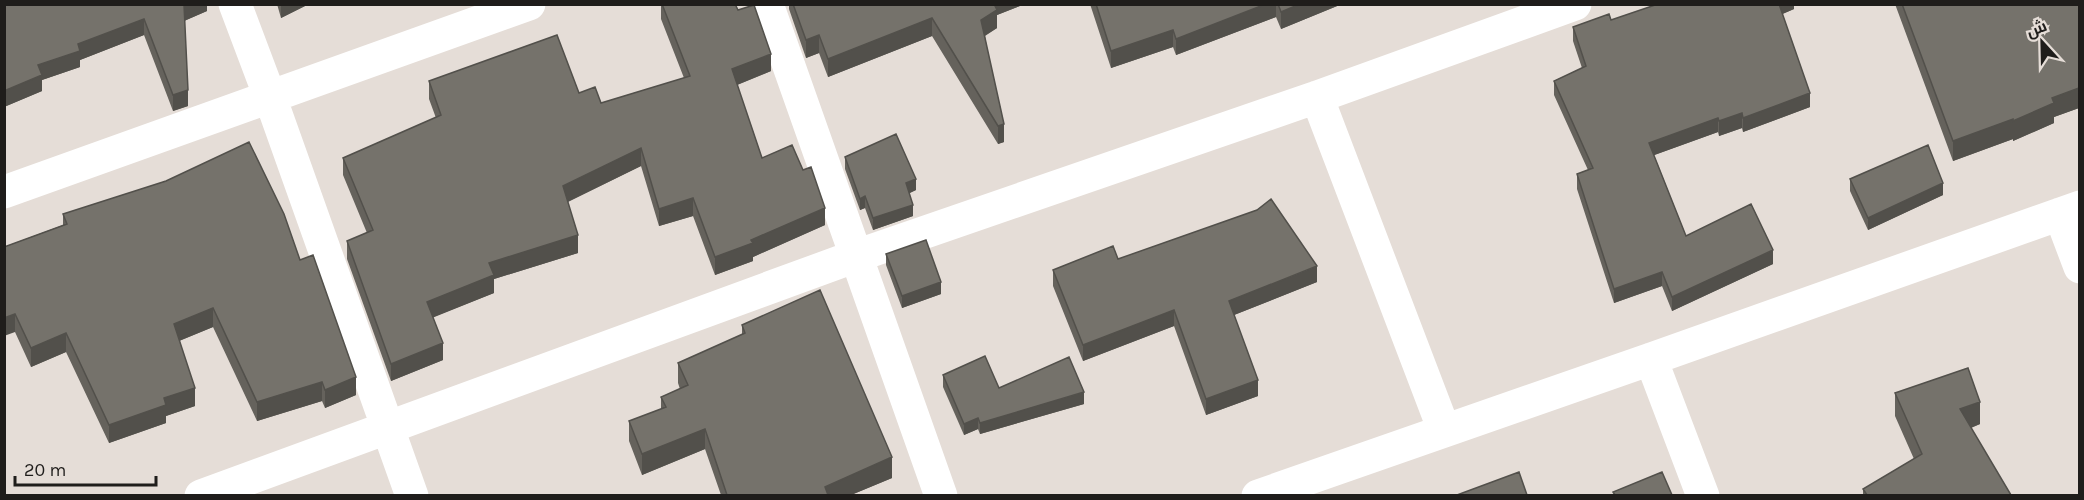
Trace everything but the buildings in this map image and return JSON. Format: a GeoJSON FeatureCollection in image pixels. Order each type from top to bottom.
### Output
{"type":"FeatureCollection","features":[{"type":"Feature","properties":{"kind":"street"},"geometry":{"type":"LineString","coordinates":[[235,4],[412,495]]}},
{"type":"Feature","properties":{"kind":"street"},"geometry":{"type":"LineString","coordinates":[[4,192],[529,4]]}},
{"type":"Feature","properties":{"kind":"street"},"geometry":{"type":"LineString","coordinates":[[767,4],[941,495]]}},
{"type":"Feature","properties":{"kind":"street"},"geometry":{"type":"LineString","coordinates":[[201,495],[856,256],[1317,97],[1575,4]]}},
{"type":"Feature","properties":{"kind":"street"},"geometry":{"type":"LineString","coordinates":[[1317,97],[1444,430]]}},
{"type":"Feature","properties":{"kind":"street"},"geometry":{"type":"LineString","coordinates":[[1258,495],[1651,359],[2070,210],[2079,267]]}},
{"type":"Feature","properties":{"kind":"street"},"geometry":{"type":"LineString","coordinates":[[1651,359],[1703,495]]}}]}
